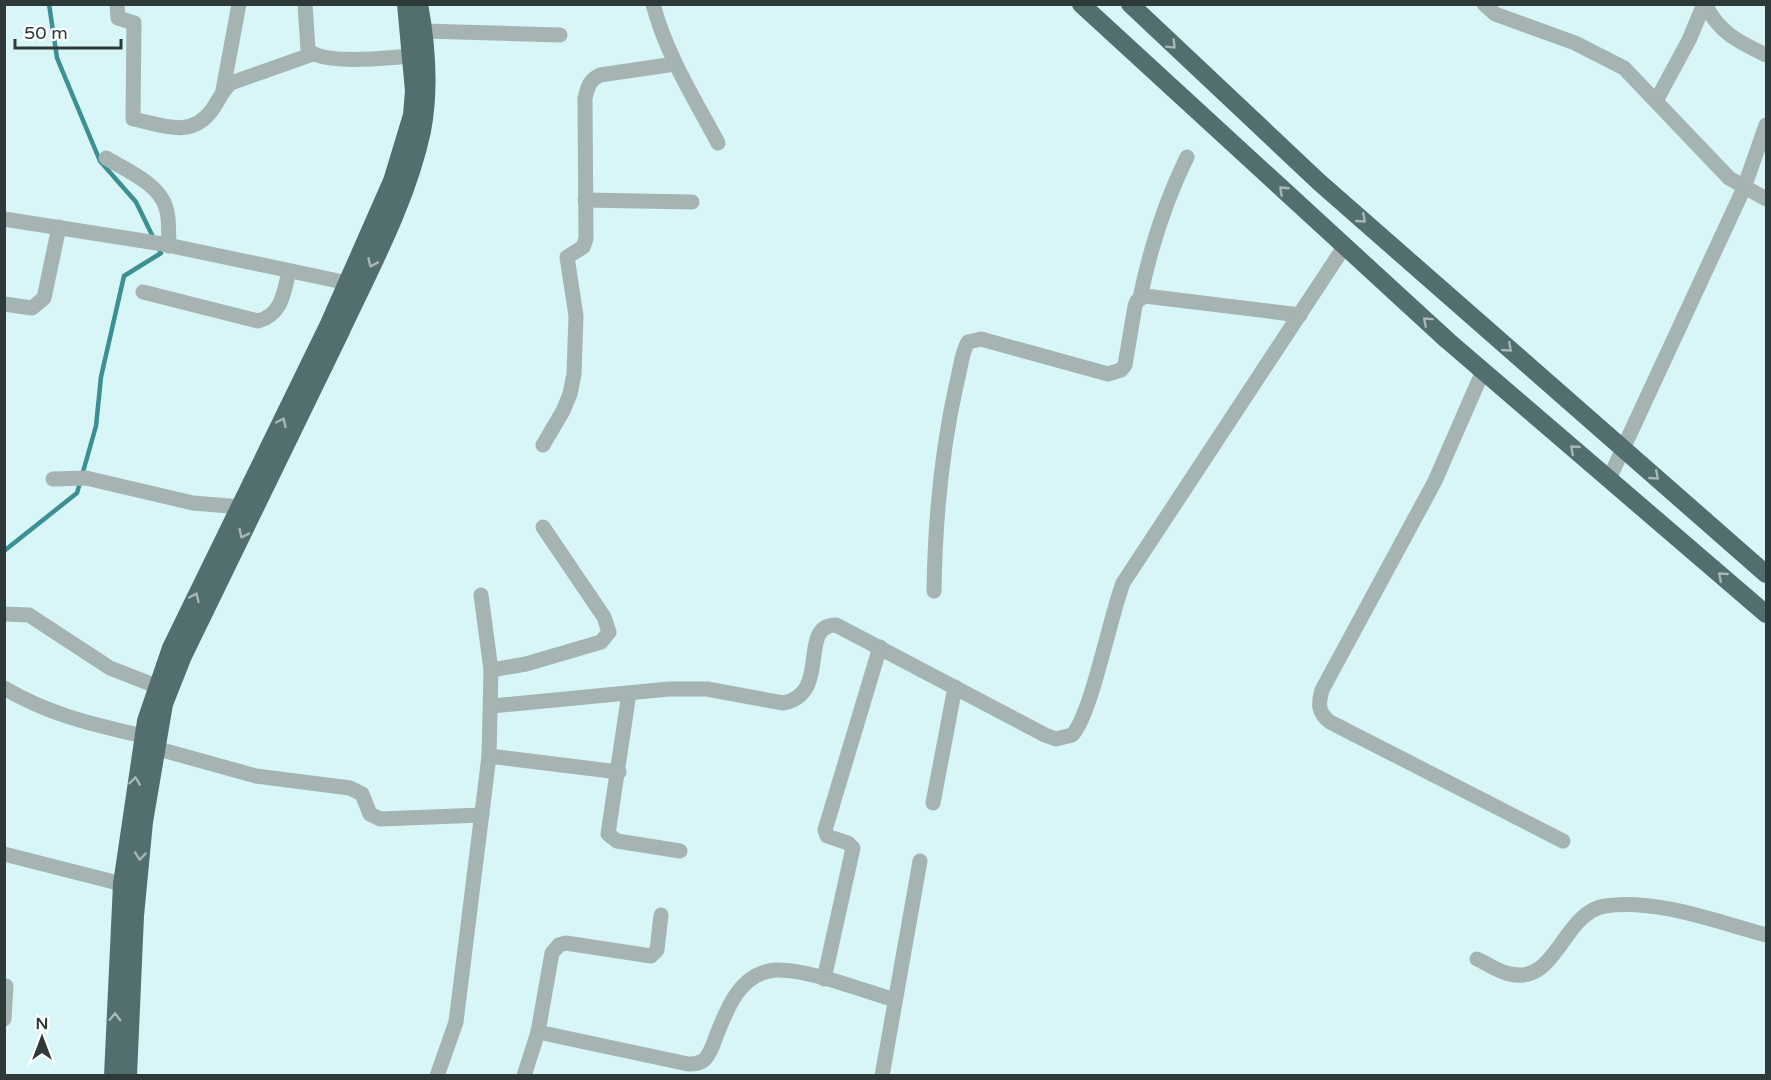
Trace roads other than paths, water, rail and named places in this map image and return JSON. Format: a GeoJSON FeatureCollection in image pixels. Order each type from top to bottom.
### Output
{"type":"FeatureCollection","features":[{"type":"Feature","properties":{"kind":"highway"},"geometry":{"type":"LineString","coordinates":[[128,1076],[139,866],[156,686],[171,648],[241,507],[375,225],[405,143],[414,99],[413,56],[406,4]]}},
{"type":"Feature","properties":{"kind":"highway"},"geometry":{"type":"LineString","coordinates":[[113,1076],[122,884],[149,742],[183,656],[363,284],[404,188],[422,131],[426,99],[427,70],[419,4]]}},
{"type":"Feature","properties":{"kind":"highway"},"geometry":{"type":"LineString","coordinates":[[1081,4],[1344,247],[1483,371],[1767,614]]}},
{"type":"Feature","properties":{"kind":"highway"},"geometry":{"type":"LineString","coordinates":[[1130,4],[1191,64],[1319,182],[1767,574]]}},
{"type":"Feature","properties":{"kind":"highway"},"geometry":{"type":"LineString","coordinates":[[1125,45],[1150,22]]}},
{"type":"Feature","properties":{"kind":"street"},"geometry":{"type":"LineString","coordinates":[[117,4],[118,18],[134,23],[133,119],[181,128],[192,127],[203,122],[223,90],[231,83],[313,54],[337,58],[413,56]]}},
{"type":"Feature","properties":{"kind":"street"},"geometry":{"type":"LineString","coordinates":[[223,90],[239,4]]}},
{"type":"Feature","properties":{"kind":"street"},"geometry":{"type":"LineString","coordinates":[[305,4],[308,50],[313,54]]}},
{"type":"Feature","properties":{"kind":"street"},"geometry":{"type":"LineString","coordinates":[[653,4],[659,28],[675,64],[718,143]]}},
{"type":"Feature","properties":{"kind":"street"},"geometry":{"type":"LineString","coordinates":[[1484,4],[1495,14],[1608,58],[1624,68],[1728,178],[1767,199]]}},
{"type":"Feature","properties":{"kind":"street"},"geometry":{"type":"LineString","coordinates":[[1656,101],[1689,40],[1705,4]]}},
{"type":"Feature","properties":{"kind":"street"},"geometry":{"type":"LineString","coordinates":[[1705,4],[1717,26],[1728,36],[1767,55]]}},
{"type":"Feature","properties":{"kind":"street"},"geometry":{"type":"LineString","coordinates":[[423,31],[560,34]]}},
{"type":"Feature","properties":{"kind":"street"},"geometry":{"type":"LineString","coordinates":[[543,445],[570,394],[576,316],[567,256],[585,244],[585,98],[593,78],[675,64]]}},
{"type":"Feature","properties":{"kind":"street"},"geometry":{"type":"LineString","coordinates":[[1609,479],[1744,188],[1767,125]]}},
{"type":"Feature","properties":{"kind":"street"},"geometry":{"type":"LineString","coordinates":[[934,591],[935,521],[940,476],[950,414],[968,342],[981,339],[1108,375],[1121,370],[1128,356],[1135,306],[1140,298],[1155,236],[1173,185],[1187,157]]}},
{"type":"Feature","properties":{"kind":"street"},"geometry":{"type":"LineString","coordinates":[[106,158],[156,190],[163,199],[167,210],[166,245]]}},
{"type":"Feature","properties":{"kind":"street"},"geometry":{"type":"LineString","coordinates":[[585,200],[692,202]]}},
{"type":"Feature","properties":{"kind":"street"},"geometry":{"type":"LineString","coordinates":[[4,219],[166,245],[348,283]]}},
{"type":"Feature","properties":{"kind":"street"},"geometry":{"type":"LineString","coordinates":[[4,304],[33,308],[44,298],[60,227]]}},
{"type":"Feature","properties":{"kind":"street"},"geometry":{"type":"LineString","coordinates":[[492,706],[629,693],[707,689],[783,703],[793,701],[799,698],[810,683],[816,638],[825,627],[843,627],[1045,735],[1065,738],[1078,729],[1084,716],[1112,612],[1123,583],[1344,247]]}},
{"type":"Feature","properties":{"kind":"street"},"geometry":{"type":"LineString","coordinates":[[143,292],[258,321],[267,319],[280,305],[289,271]]}},
{"type":"Feature","properties":{"kind":"street"},"geometry":{"type":"LineString","coordinates":[[1140,298],[1155,296],[1300,315]]}},
{"type":"Feature","properties":{"kind":"street"},"geometry":{"type":"LineString","coordinates":[[1483,371],[1436,481],[1322,690],[1319,707],[1322,716],[1330,722],[1563,841]]}},
{"type":"Feature","properties":{"kind":"street"},"geometry":{"type":"LineString","coordinates":[[53,479],[87,478],[193,502],[241,507]]}},
{"type":"Feature","properties":{"kind":"street"},"geometry":{"type":"LineString","coordinates":[[490,670],[560,655],[601,642],[606,638],[608,627],[604,617],[543,527]]}},
{"type":"Feature","properties":{"kind":"street"},"geometry":{"type":"LineString","coordinates":[[437,1076],[456,1022],[489,756],[492,706],[481,595]]}},
{"type":"Feature","properties":{"kind":"street"},"geometry":{"type":"LineString","coordinates":[[4,614],[28,615],[110,668],[156,686]]}},
{"type":"Feature","properties":{"kind":"street"},"geometry":{"type":"LineString","coordinates":[[824,979],[853,848],[849,843],[827,836],[825,830],[880,646]]}},
{"type":"Feature","properties":{"kind":"street"},"geometry":{"type":"LineString","coordinates":[[933,803],[955,687]]}},
{"type":"Feature","properties":{"kind":"street"},"geometry":{"type":"LineString","coordinates":[[4,688],[37,707],[76,721],[256,776],[350,788],[362,795],[369,814],[380,819],[482,815]]}},
{"type":"Feature","properties":{"kind":"street"},"geometry":{"type":"LineString","coordinates":[[629,693],[619,772],[607,827],[610,838],[680,851]]}},
{"type":"Feature","properties":{"kind":"street"},"geometry":{"type":"LineString","coordinates":[[489,756],[619,772]]}},
{"type":"Feature","properties":{"kind":"street"},"geometry":{"type":"LineString","coordinates":[[4,854],[122,884]]}},
{"type":"Feature","properties":{"kind":"street"},"geometry":{"type":"LineString","coordinates":[[882,1076],[920,861]]}},
{"type":"Feature","properties":{"kind":"street"},"geometry":{"type":"LineString","coordinates":[[1477,959],[1507,973],[1531,973],[1544,965],[1559,949],[1578,918],[1588,911],[1610,906],[1643,905],[1767,934]]}},
{"type":"Feature","properties":{"kind":"street"},"geometry":{"type":"LineString","coordinates":[[524,1076],[538,1032],[552,953],[556,948],[566,943],[651,956],[657,950],[661,915]]}},
{"type":"Feature","properties":{"kind":"street"},"geometry":{"type":"LineString","coordinates":[[538,1032],[688,1064],[698,1064],[705,1060],[740,988],[753,976],[777,970],[824,979],[895,1000]]}},
{"type":"Feature","properties":{"kind":"street"},"geometry":{"type":"LineString","coordinates":[[4,1019],[6,986]]}},
{"type":"Feature","properties":{"kind":"waterway"},"geometry":{"type":"LineString","coordinates":[[49,4],[57,58],[100,161],[136,202],[154,239]]}},
{"type":"Feature","properties":{"kind":"waterway"},"geometry":{"type":"LineString","coordinates":[[4,551],[77,493],[96,426],[101,377],[124,276],[161,253],[158,247]]}}]}
